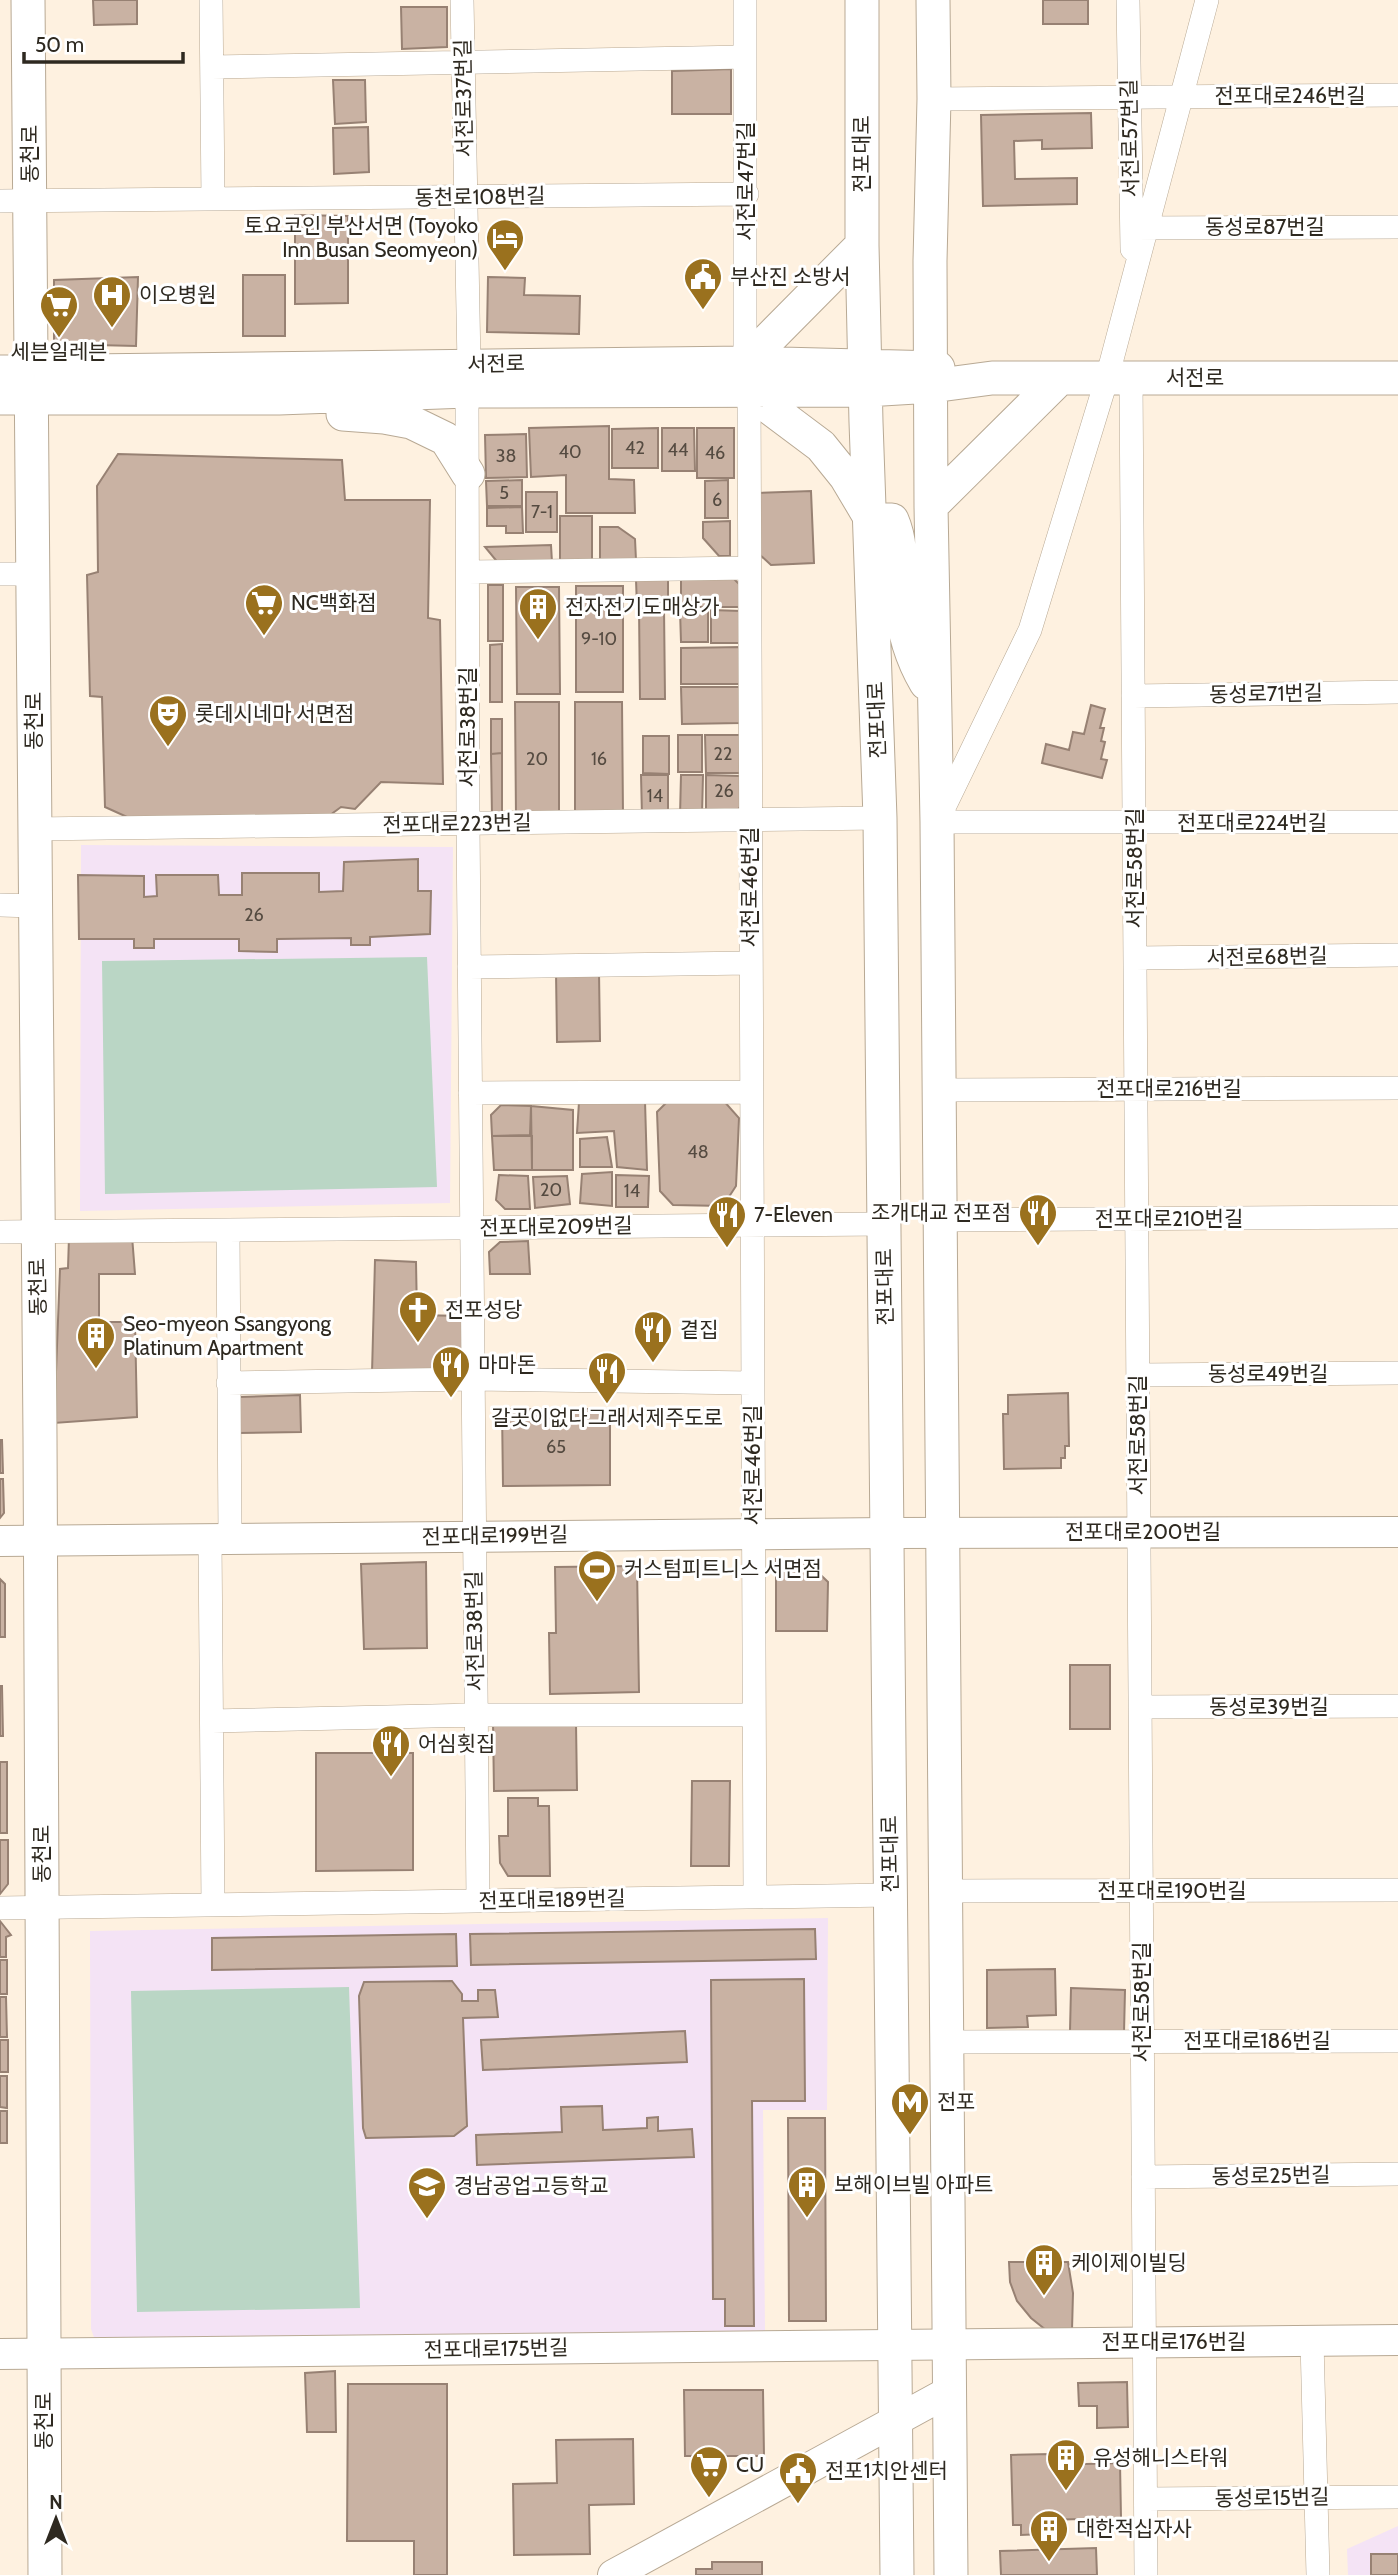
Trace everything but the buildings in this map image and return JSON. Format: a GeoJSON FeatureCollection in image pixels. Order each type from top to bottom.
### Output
{"type":"FeatureCollection","features":[{"type":"Feature","properties":{"kind":"main road","name":"동천로"},"geometry":{"type":"LineString","coordinates":[[28,0],[15,201],[16,384],[33,574],[45,2575]]}},
{"type":"Feature","properties":{"kind":"main road","name":"전포대로"},"geometry":{"type":"LineString","coordinates":[[862,0],[862,245],[880,818],[897,2575]]}},
{"type":"Feature","properties":{"kind":"main road"},"geometry":{"type":"LineString","coordinates":[[933,0],[931,506],[941,1220],[951,2575]]}},
{"type":"Feature","properties":{"kind":"main road"},"geometry":{"type":"LineString","coordinates":[[862,245],[747,377],[821,446],[846,477],[871,533],[881,520],[892,520],[899,552],[901,605],[913,661],[933,695]]}},
{"type":"Feature","properties":{"kind":"main road","name":"서전로"},"geometry":{"type":"LineString","coordinates":[[16,384],[275,370],[468,378],[1398,378]]}},
{"type":"Feature","properties":{"kind":"main road","name":"서전로"},"geometry":{"type":"LineString","coordinates":[[16,384],[279,398],[468,378]]}},
{"type":"Feature","properties":{"kind":"main road"},"geometry":{"type":"LineString","coordinates":[[931,506],[1060,378]]}},
{"type":"Feature","properties":{"kind":"main road"},"geometry":{"type":"LineString","coordinates":[[279,398],[338,413],[384,416],[411,422],[446,439],[468,474]]}},
{"type":"Feature","properties":{"kind":"street"},"geometry":{"type":"LineString","coordinates":[[211,0],[213,199]]}},
{"type":"Feature","properties":{"kind":"street","name":"서전로37번길"},"geometry":{"type":"LineString","coordinates":[[463,0],[468,378]]}},
{"type":"Feature","properties":{"kind":"street","name":"서전로47번길"},"geometry":{"type":"LineString","coordinates":[[745,0],[747,377]]}},
{"type":"Feature","properties":{"kind":"street","name":"서전로57번길"},"geometry":{"type":"LineString","coordinates":[[1119,378],[1139,227],[1130,97],[1128,0]]}},
{"type":"Feature","properties":{"kind":"street","name":"전포대로246번길"},"geometry":{"type":"LineString","coordinates":[[1181,97],[1207,0]]}},
{"type":"Feature","properties":{"kind":"street"},"geometry":{"type":"LineString","coordinates":[[212,67],[746,57]]}},
{"type":"Feature","properties":{"kind":"street","name":"전포대로246번길"},"geometry":{"type":"LineString","coordinates":[[934,99],[1398,95]]}},
{"type":"Feature","properties":{"kind":"street"},"geometry":{"type":"LineString","coordinates":[[1139,227],[1181,97]]}},
{"type":"Feature","properties":{"kind":"street","name":"동천로108번길"},"geometry":{"type":"LineString","coordinates":[[15,201],[747,194]]}},
{"type":"Feature","properties":{"kind":"street","name":"동성로87번길"},"geometry":{"type":"LineString","coordinates":[[1139,227],[1398,227]]}},
{"type":"Feature","properties":{"kind":"street","name":"서전로46번길"},"geometry":{"type":"LineString","coordinates":[[747,377],[755,1897]]}},
{"type":"Feature","properties":{"kind":"street","name":"서전로38번길"},"geometry":{"type":"LineString","coordinates":[[468,378],[468,824],[478,1901]]}},
{"type":"Feature","properties":{"kind":"street"},"geometry":{"type":"LineString","coordinates":[[937,822],[1030,630],[1119,378]]}},
{"type":"Feature","properties":{"kind":"street","name":"서전로58번길"},"geometry":{"type":"LineString","coordinates":[[1119,378],[1133,696],[1146,2575]]}},
{"type":"Feature","properties":{"kind":"street"},"geometry":{"type":"LineString","coordinates":[[468,572],[749,568]]}},
{"type":"Feature","properties":{"kind":"street"},"geometry":{"type":"LineString","coordinates":[[0,574],[33,574]]}},
{"type":"Feature","properties":{"kind":"street","name":"동성로71번길"},"geometry":{"type":"LineString","coordinates":[[1133,696],[1398,692]]}},
{"type":"Feature","properties":{"kind":"street","name":"전포대로223번길"},"geometry":{"type":"LineString","coordinates":[[34,829],[880,818]]}},
{"type":"Feature","properties":{"kind":"street","name":"전포대로224번길"},"geometry":{"type":"LineString","coordinates":[[937,822],[1398,821]]}},
{"type":"Feature","properties":{"kind":"street"},"geometry":{"type":"LineString","coordinates":[[0,905],[34,906]]}},
{"type":"Feature","properties":{"kind":"street","name":"서전로68번길"},"geometry":{"type":"LineString","coordinates":[[1135,958],[1398,956]]}},
{"type":"Feature","properties":{"kind":"street"},"geometry":{"type":"LineString","coordinates":[[469,967],[750,963]]}},
{"type":"Feature","properties":{"kind":"street","name":"전포대로216번길"},"geometry":{"type":"LineString","coordinates":[[939,1090],[1398,1088]]}},
{"type":"Feature","properties":{"kind":"street"},"geometry":{"type":"LineString","coordinates":[[470,1093],[751,1092]]}},
{"type":"Feature","properties":{"kind":"street","name":"전포대로210번길"},"geometry":{"type":"LineString","coordinates":[[941,1220],[1398,1217]]}},
{"type":"Feature","properties":{"kind":"street","name":"전포대로209번길"},"geometry":{"type":"LineString","coordinates":[[0,1233],[884,1224]]}},
{"type":"Feature","properties":{"kind":"street"},"geometry":{"type":"LineString","coordinates":[[214,1905],[212,1721],[228,1383],[228,1230]]}},
{"type":"Feature","properties":{"kind":"street","name":"동성로49번길"},"geometry":{"type":"LineString","coordinates":[[1138,1375],[1398,1373]]}},
{"type":"Feature","properties":{"kind":"street"},"geometry":{"type":"LineString","coordinates":[[228,1383],[473,1379]]}},
{"type":"Feature","properties":{"kind":"street","name":"서전로46번길"},"geometry":{"type":"LineString","coordinates":[[473,1379],[752,1383]]}},
{"type":"Feature","properties":{"kind":"street","name":"전포대로200번길"},"geometry":{"type":"LineString","coordinates":[[887,1533],[1398,1532]]}},
{"type":"Feature","properties":{"kind":"street","name":"전포대로199번길"},"geometry":{"type":"LineString","coordinates":[[0,1541],[887,1533]]}},
{"type":"Feature","properties":{"kind":"street","name":"동성로39번길"},"geometry":{"type":"LineString","coordinates":[[1140,1707],[1398,1706]]}},
{"type":"Feature","properties":{"kind":"street"},"geometry":{"type":"LineString","coordinates":[[476,1715],[754,1715]]}},
{"type":"Feature","properties":{"kind":"street","name":"서전로38번길"},"geometry":{"type":"LineString","coordinates":[[212,1721],[476,1715]]}},
{"type":"Feature","properties":{"kind":"street","name":"전포대로190번길"},"geometry":{"type":"LineString","coordinates":[[946,1891],[1398,1890]]}},
{"type":"Feature","properties":{"kind":"street","name":"전포대로189번길"},"geometry":{"type":"LineString","coordinates":[[0,1908],[891,1895]]}},
{"type":"Feature","properties":{"kind":"street","name":"전포대로186번길"},"geometry":{"type":"LineString","coordinates":[[947,2042],[1398,2041]]}},
{"type":"Feature","properties":{"kind":"street","name":"동성로25번길"},"geometry":{"type":"LineString","coordinates":[[1143,2177],[1398,2174]]}},
{"type":"Feature","properties":{"kind":"street","name":"전포대로176번길"},"geometry":{"type":"LineString","coordinates":[[949,2344],[1398,2340]]}},
{"type":"Feature","properties":{"kind":"street"},"geometry":{"type":"LineString","coordinates":[[1312,2341],[1318,2575]]}},
{"type":"Feature","properties":{"kind":"street","name":"전포대로175번길"},"geometry":{"type":"LineString","coordinates":[[0,2354],[949,2344]]}},
{"type":"Feature","properties":{"kind":"street"},"geometry":{"type":"LineString","coordinates":[[613,2575],[950,2391]]}},
{"type":"Feature","properties":{"kind":"street","name":"동성로15번길"},"geometry":{"type":"LineString","coordinates":[[1146,2500],[1398,2497]]}},
{"type":"Feature","properties":{"kind":"shaded area"},"geometry":{"type":"Polygon","coordinates":[[[81,845],[453,847],[450,1203],[80,1211],[81,845]]]}},
{"type":"Feature","properties":{"kind":"shaded area","name":"경남공업고등학교"},"geometry":{"type":"Polygon","coordinates":[[[828,1918],[827,2110],[763,2110],[765,2331],[95,2340],[91,2329],[90,1931],[828,1918]]]}},
{"type":"Feature","properties":{"kind":"shaded area"},"geometry":{"type":"Polygon","coordinates":[[[1398,2526],[1398,2575],[1348,2575],[1347,2549],[1398,2526]]]}},
{"type":"Feature","properties":{"kind":"green space"},"geometry":{"type":"Polygon","coordinates":[[[427,957],[437,1187],[105,1194],[102,961],[427,957]]]}},
{"type":"Feature","properties":{"kind":"green space"},"geometry":{"type":"Polygon","coordinates":[[[349,1987],[360,2308],[137,2312],[131,1991],[349,1987]]]}},
{"type":"Feature","properties":{"kind":"place","name":"토요코인 부산서면 (Toyoko Inn Busan Seomyeon)"},"geometry":{"type":"Point","coordinates":[505,272]}},
{"type":"Feature","properties":{"kind":"place","name":"부산진 소방서"},"geometry":{"type":"Point","coordinates":[703,311]}},
{"type":"Feature","properties":{"kind":"place","name":"이오병원"},"geometry":{"type":"Point","coordinates":[112,329]}},
{"type":"Feature","properties":{"kind":"place","name":"세븐일레븐"},"geometry":{"type":"Point","coordinates":[59,339]}},
{"type":"Feature","properties":{"kind":"place","name":"NC백화점"},"geometry":{"type":"Point","coordinates":[264,637]}},
{"type":"Feature","properties":{"kind":"place","name":"전자전기도매상가"},"geometry":{"type":"Point","coordinates":[538,641]}},
{"type":"Feature","properties":{"kind":"place","name":"롯데시네마 서면점"},"geometry":{"type":"Point","coordinates":[168,748]}},
{"type":"Feature","properties":{"kind":"place","name":"조개대교 전포점"},"geometry":{"type":"Point","coordinates":[1038,1247]}},
{"type":"Feature","properties":{"kind":"place","name":"7-Eleven"},"geometry":{"type":"Point","coordinates":[727,1249]}},
{"type":"Feature","properties":{"kind":"place","name":"전포성당"},"geometry":{"type":"Point","coordinates":[418,1344]}},
{"type":"Feature","properties":{"kind":"place","name":"곁집"},"geometry":{"type":"Point","coordinates":[653,1364]}},
{"type":"Feature","properties":{"kind":"place","name":"Seo-myeon Ssangyong Platinum Apartment"},"geometry":{"type":"Point","coordinates":[96,1370]}},
{"type":"Feature","properties":{"kind":"place","name":"마마돈"},"geometry":{"type":"Point","coordinates":[451,1399]}},
{"type":"Feature","properties":{"kind":"place","name":"갈곳이없다그래서제주도로"},"geometry":{"type":"Point","coordinates":[607,1405]}},
{"type":"Feature","properties":{"kind":"place","name":"커스텀피트니스 서면점"},"geometry":{"type":"Point","coordinates":[597,1603]}},
{"type":"Feature","properties":{"kind":"place","name":"어심횟집"},"geometry":{"type":"Point","coordinates":[391,1778]}},
{"type":"Feature","properties":{"kind":"place","name":"전포"},"geometry":{"type":"Point","coordinates":[910,2136]}},
{"type":"Feature","properties":{"kind":"place","name":"보해이브빌 아파트"},"geometry":{"type":"Point","coordinates":[807,2219]}},
{"type":"Feature","properties":{"kind":"place","name":"경남공업고등학교"},"geometry":{"type":"Point","coordinates":[427,2220]}},
{"type":"Feature","properties":{"kind":"place","name":"케이제이빌딩"},"geometry":{"type":"Point","coordinates":[1044,2297]}},
{"type":"Feature","properties":{"kind":"place","name":"유성해니스타워"},"geometry":{"type":"Point","coordinates":[1066,2492]}},
{"type":"Feature","properties":{"kind":"place","name":"CU"},"geometry":{"type":"Point","coordinates":[709,2499]}},
{"type":"Feature","properties":{"kind":"place","name":"전포1치안센터"},"geometry":{"type":"Point","coordinates":[798,2505]}},
{"type":"Feature","properties":{"kind":"place","name":"대한적십자사"},"geometry":{"type":"Point","coordinates":[1049,2563]}}]}
